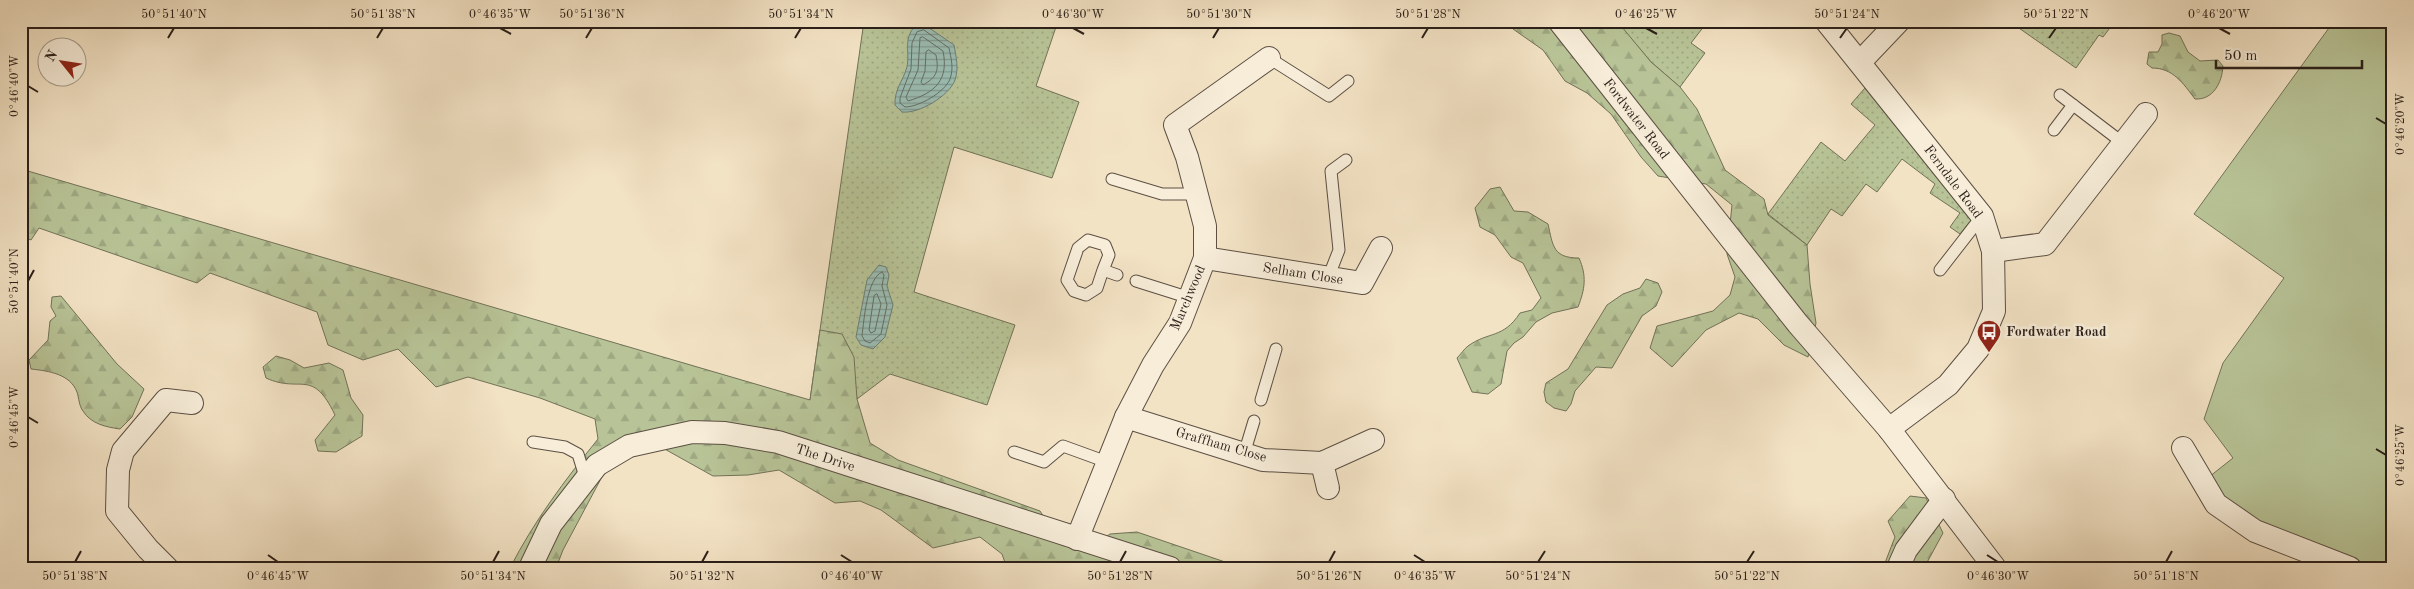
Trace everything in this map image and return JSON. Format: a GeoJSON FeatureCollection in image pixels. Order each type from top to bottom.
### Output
{"type":"FeatureCollection","features":[{"type":"Feature","properties":{"kind":"street","name":"Fordwater Road"},"geometry":{"type":"LineString","coordinates":[[1559,21],[1798,324],[1889,429],[1995,568]]}},
{"type":"Feature","properties":{"kind":"street","name":"Ferndale Road"},"geometry":{"type":"LineString","coordinates":[[1826,21],[1982,216],[1993,251],[1994,311],[1978,349],[1948,385],[1889,429]]}},
{"type":"Feature","properties":{"kind":"street"},"geometry":{"type":"LineString","coordinates":[[1860,62],[1899,21]]}},
{"type":"Feature","properties":{"kind":"street","name":"Marchwood"},"geometry":{"type":"LineString","coordinates":[[1077,539],[1126,417],[1153,364],[1180,323],[1205,258],[1205,226],[1187,157],[1175,125],[1269,58]]}},
{"type":"Feature","properties":{"kind":"street"},"geometry":{"type":"LineString","coordinates":[[1993,251],[2045,244],[2146,114]]}},
{"type":"Feature","properties":{"kind":"street","name":"Selham Close"},"geometry":{"type":"LineString","coordinates":[[1205,258],[1362,283],[1381,248]]}},
{"type":"Feature","properties":{"kind":"street"},"geometry":{"type":"LineString","coordinates":[[167,568],[148,549],[117,511],[118,470],[123,451],[166,400],[192,403]]}},
{"type":"Feature","properties":{"kind":"street","name":"Graffham Close"},"geometry":{"type":"LineString","coordinates":[[1126,417],[1263,460],[1322,463],[1373,440]]}},
{"type":"Feature","properties":{"kind":"street","name":"The Drive"},"geometry":{"type":"LineString","coordinates":[[530,568],[552,524],[597,465],[629,446],[692,432],[726,433],[778,442],[1170,568]]}},
{"type":"Feature","properties":{"kind":"street"},"geometry":{"type":"LineString","coordinates":[[2183,448],[2216,504],[2256,531],[2350,568]]}},
{"type":"Feature","properties":{"kind":"street"},"geometry":{"type":"LineString","coordinates":[[1322,463],[1328,488]]}},
{"type":"Feature","properties":{"kind":"street"},"geometry":{"type":"LineString","coordinates":[[1898,568],[1906,550],[1944,499]]}},
{"type":"Feature","properties":{"kind":"lane"},"geometry":{"type":"LineString","coordinates":[[1269,58],[1329,96],[1348,81]]}},
{"type":"Feature","properties":{"kind":"lane"},"geometry":{"type":"LineString","coordinates":[[2060,95],[2123,143]]}},
{"type":"Feature","properties":{"kind":"lane"},"geometry":{"type":"LineString","coordinates":[[2054,130],[2074,105]]}},
{"type":"Feature","properties":{"kind":"lane"},"geometry":{"type":"LineString","coordinates":[[1328,278],[1339,250],[1331,171],[1346,160]]}},
{"type":"Feature","properties":{"kind":"lane"},"geometry":{"type":"LineString","coordinates":[[1112,179],[1162,194],[1197,194]]}},
{"type":"Feature","properties":{"kind":"lane"},"geometry":{"type":"LineString","coordinates":[[1940,270],[1982,216]]}},
{"type":"Feature","properties":{"kind":"lane"},"geometry":{"type":"LineString","coordinates":[[1088,240],[1104,246],[1109,255],[1103,270],[1097,288],[1086,295],[1074,291],[1067,280],[1078,248],[1088,240]]}},
{"type":"Feature","properties":{"kind":"lane"},"geometry":{"type":"LineString","coordinates":[[1103,270],[1117,275]]}},
{"type":"Feature","properties":{"kind":"lane"},"geometry":{"type":"LineString","coordinates":[[1136,281],[1190,298]]}},
{"type":"Feature","properties":{"kind":"lane"},"geometry":{"type":"LineString","coordinates":[[1261,400],[1276,349]]}},
{"type":"Feature","properties":{"kind":"lane"},"geometry":{"type":"LineString","coordinates":[[1244,454],[1254,421]]}},
{"type":"Feature","properties":{"kind":"lane"},"geometry":{"type":"LineString","coordinates":[[533,442],[565,447],[578,454],[586,480]]}},
{"type":"Feature","properties":{"kind":"lane"},"geometry":{"type":"LineString","coordinates":[[1014,452],[1044,462],[1063,446],[1107,462]]}},
{"type":"Feature","properties":{"kind":"green space"},"geometry":{"type":"Polygon","coordinates":[[[864,21],[1058,21],[1036,86],[1079,102],[1052,178],[954,147],[914,292],[1015,325],[987,405],[890,374],[857,399],[810,400],[864,21]]]}},
{"type":"Feature","properties":{"kind":"green space"},"geometry":{"type":"Polygon","coordinates":[[[1509,21],[1617,21],[1651,62],[1680,87],[1697,109],[1725,170],[1764,199],[1768,215],[1807,245],[1816,323],[1808,357],[1784,345],[1758,319],[1739,313],[1706,330],[1672,367],[1650,348],[1657,326],[1713,311],[1730,295],[1735,277],[1727,254],[1732,205],[1706,184],[1658,176],[1641,157],[1611,114],[1587,93],[1565,81],[1543,50],[1513,29],[1509,21]]]}},
{"type":"Feature","properties":{"kind":"green space"},"geometry":{"type":"Polygon","coordinates":[[[1629,21],[1708,21],[1691,43],[1705,53],[1680,87],[1651,62],[1623,29],[1629,21]]]}},
{"type":"Feature","properties":{"kind":"green space"},"geometry":{"type":"Polygon","coordinates":[[[2019,21],[2115,21],[2103,37],[2099,35],[2076,68],[2016,26],[2019,21]]]}},
{"type":"Feature","properties":{"kind":"green space"},"geometry":{"type":"Polygon","coordinates":[[[2334,21],[2393,21],[2393,568],[2377,568],[2263,524],[2222,497],[2209,477],[2233,458],[2204,419],[2223,363],[2284,278],[2194,214],[2334,21]]]}},
{"type":"Feature","properties":{"kind":"green space"},"geometry":{"type":"Polygon","coordinates":[[[2169,33],[2180,36],[2188,52],[2200,61],[2218,60],[2223,66],[2218,84],[2207,97],[2195,99],[2182,82],[2172,74],[2152,68],[2147,64],[2149,52],[2158,52],[2162,44],[2162,35],[2169,33]]]}},
{"type":"Feature","properties":{"kind":"green space"},"geometry":{"type":"Polygon","coordinates":[[[1865,88],[1971,220],[1960,234],[1950,227],[1960,213],[1930,193],[1935,184],[1902,159],[1877,192],[1866,184],[1842,216],[1831,209],[1807,245],[1768,214],[1821,142],[1845,161],[1875,125],[1851,104],[1865,88]]]}},
{"type":"Feature","properties":{"kind":"green space"},"geometry":{"type":"Polygon","coordinates":[[[21,169],[810,400],[820,330],[842,334],[854,357],[857,399],[870,443],[898,460],[1040,511],[1061,544],[1086,551],[1110,534],[1137,532],[1231,564],[1229,568],[1007,568],[1002,554],[980,537],[933,548],[881,510],[860,501],[835,503],[779,470],[748,475],[713,476],[661,447],[629,458],[604,473],[563,550],[556,568],[510,568],[529,534],[551,501],[598,439],[595,419],[540,398],[468,377],[436,387],[398,349],[363,360],[328,345],[317,312],[210,273],[197,283],[39,228],[31,240],[21,236],[21,169]]]}},
{"type":"Feature","properties":{"kind":"green space"},"geometry":{"type":"Polygon","coordinates":[[[1500,187],[1514,211],[1528,212],[1548,224],[1553,244],[1559,253],[1564,256],[1579,258],[1584,282],[1578,307],[1552,313],[1536,322],[1507,351],[1501,384],[1488,394],[1472,392],[1457,358],[1468,346],[1502,331],[1520,313],[1532,310],[1541,298],[1523,263],[1511,257],[1495,235],[1480,227],[1475,208],[1490,189],[1500,187]]]}},
{"type":"Feature","properties":{"kind":"green space"},"geometry":{"type":"Polygon","coordinates":[[[1646,279],[1658,283],[1662,292],[1656,306],[1642,316],[1612,368],[1596,367],[1575,391],[1571,404],[1566,411],[1554,408],[1546,402],[1544,392],[1546,383],[1568,369],[1607,305],[1623,294],[1640,288],[1646,279]]]}},
{"type":"Feature","properties":{"kind":"green space"},"geometry":{"type":"Polygon","coordinates":[[[61,296],[117,364],[144,389],[132,417],[120,429],[104,426],[90,419],[82,409],[74,386],[64,377],[52,372],[31,369],[29,360],[48,340],[50,321],[56,316],[51,307],[52,297],[61,296]]]}},
{"type":"Feature","properties":{"kind":"green space"},"geometry":{"type":"Polygon","coordinates":[[[276,356],[290,360],[304,368],[329,363],[343,370],[351,398],[363,415],[362,436],[336,452],[318,451],[315,440],[335,415],[327,400],[312,386],[288,384],[266,378],[263,367],[276,356]]]}},
{"type":"Feature","properties":{"kind":"green space"},"geometry":{"type":"Polygon","coordinates":[[[1910,496],[1926,498],[1943,533],[1924,568],[1883,568],[1895,537],[1888,521],[1910,496]]]}},
{"type":"Feature","properties":{"kind":"water"},"geometry":{"type":"Polygon","coordinates":[[[925,25],[954,45],[957,62],[955,80],[947,92],[933,103],[917,110],[902,112],[895,105],[895,100],[897,90],[907,67],[909,36],[915,26],[925,25]]]}},
{"type":"Feature","properties":{"kind":"water"},"geometry":{"type":"Polygon","coordinates":[[[879,265],[886,267],[889,275],[887,286],[893,305],[885,337],[873,349],[861,345],[856,337],[867,280],[879,265]]]}},
{"type":"Feature","properties":{"kind":"place","name":"Fordwater Road"},"geometry":{"type":"Point","coordinates":[1989,353]}}]}
